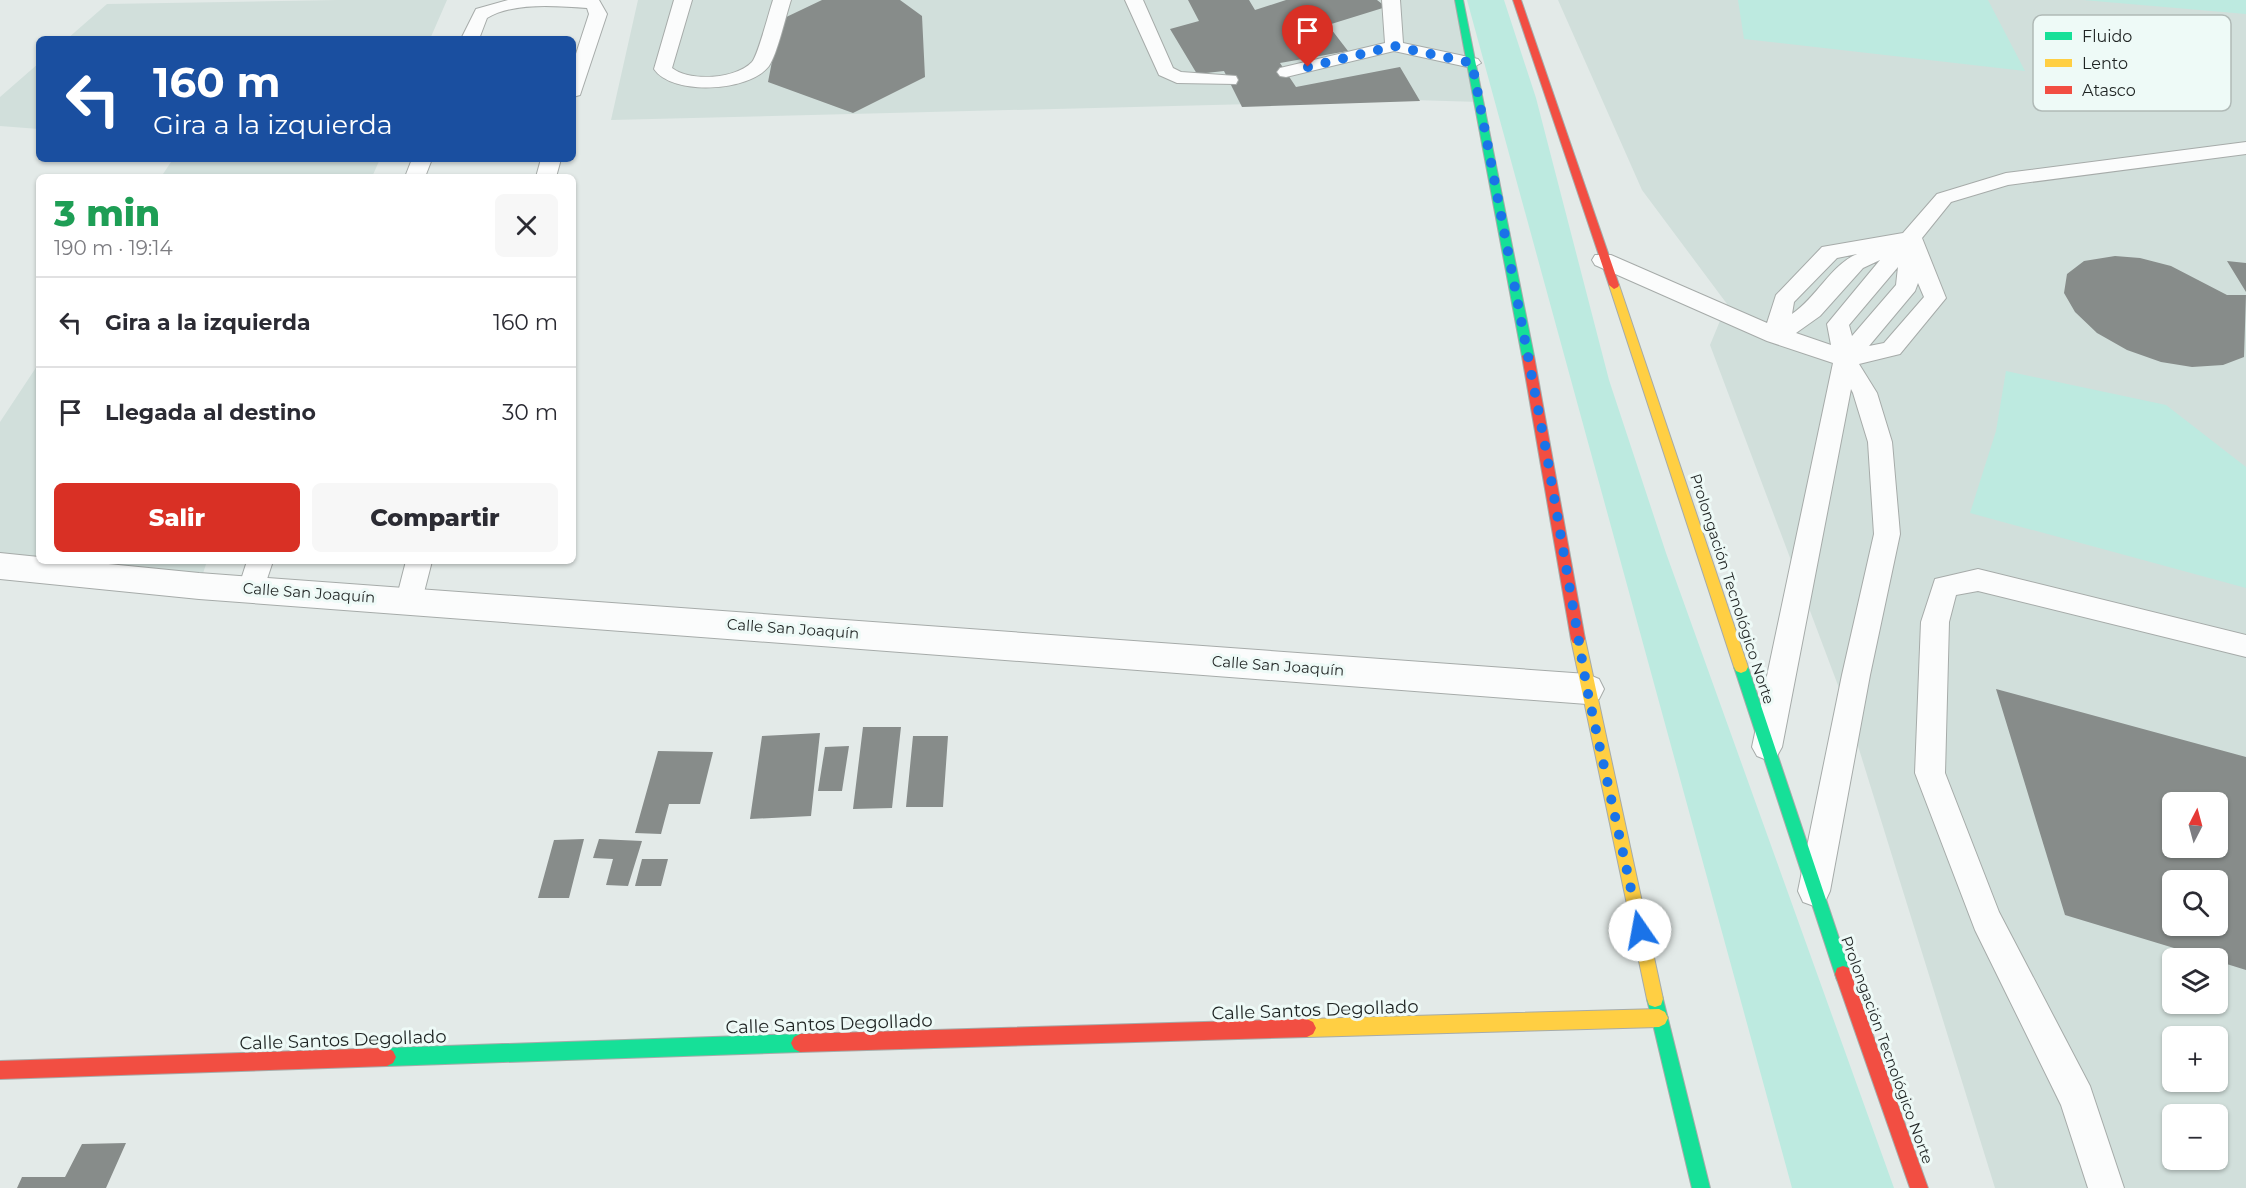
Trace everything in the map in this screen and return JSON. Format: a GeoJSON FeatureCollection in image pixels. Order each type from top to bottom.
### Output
{"type":"FeatureCollection","features":[{"type":"Feature","properties":{"kind":"main road"},"geometry":{"type":"LineString","coordinates":[[1459,0],[1547,456],[1587,689],[1659,1018],[1701,1188]]}},
{"type":"Feature","properties":{"kind":"main road","name":"Prolongación Tecnológico Norte"},"geometry":{"type":"LineString","coordinates":[[1517,0],[1700,542],[1814,894],[1919,1188]]}},
{"type":"Feature","properties":{"kind":"main road","name":"Calle Santos Degollado"},"geometry":{"type":"LineString","coordinates":[[0,1070],[867,1040],[1659,1018]]}},
{"type":"Feature","properties":{"kind":"street","name":"Calle San Joaquín"},"geometry":{"type":"LineString","coordinates":[[0,566],[255,575],[410,600],[1587,689]]}},
{"type":"Feature","properties":{"kind":"lane"},"geometry":{"type":"LineString","coordinates":[[683,0],[663,69],[675,79],[706,81],[743,76],[761,64],[782,0]]}},
{"type":"Feature","properties":{"kind":"lane"},"geometry":{"type":"LineString","coordinates":[[1134,0],[1165,71],[1177,77],[1229,80]]}},
{"type":"Feature","properties":{"kind":"lane"},"geometry":{"type":"LineString","coordinates":[[1391,0],[1394,46]]}},
{"type":"Feature","properties":{"kind":"lane"},"geometry":{"type":"LineString","coordinates":[[471,36],[480,14],[493,7],[512,3],[593,3],[598,14],[576,82]]}},
{"type":"Feature","properties":{"kind":"lane"},"geometry":{"type":"LineString","coordinates":[[1286,72],[1394,46],[1472,63]]}},
{"type":"Feature","properties":{"kind":"lane"},"geometry":{"type":"LineString","coordinates":[[1814,894],[1856,675],[1887,534],[1880,442],[1865,393],[1845,359],[1838,324],[1944,198],[2006,179],[2200,156],[2246,148]]}},
{"type":"Feature","properties":{"kind":"lane"},"geometry":{"type":"LineString","coordinates":[[1775,336],[1812,311],[1855,263],[1911,238]]}},
{"type":"Feature","properties":{"kind":"lane"},"geometry":{"type":"LineString","coordinates":[[1604,260],[1775,336],[1845,359],[1892,349],[1935,298],[1911,238]]}},
{"type":"Feature","properties":{"kind":"lane"},"geometry":{"type":"LineString","coordinates":[[1767,747],[1845,359]]}},
{"type":"Feature","properties":{"kind":"lane"},"geometry":{"type":"LineString","coordinates":[[410,600],[418,564]]}},
{"type":"Feature","properties":{"kind":"lane"},"geometry":{"type":"LineString","coordinates":[[2106,1188],[2077,1099],[1986,919],[1930,773],[1935,622],[1945,587],[1978,580],[2246,646]]}},
{"type":"Feature","properties":{"kind":"shaded area"},"geometry":{"type":"Polygon","coordinates":[[[447,0],[431,36],[70,36],[107,4],[447,0]]]}},
{"type":"Feature","properties":{"kind":"shaded area"},"geometry":{"type":"Polygon","coordinates":[[[638,0],[1459,0],[1480,102],[1413,100],[611,120],[638,0]]]}},
{"type":"Feature","properties":{"kind":"shaded area"},"geometry":{"type":"Polygon","coordinates":[[[1558,0],[2246,0],[2246,1188],[1995,1188],[1845,704],[1710,345],[1727,304],[1642,190],[1558,0]]]}},
{"type":"Feature","properties":{"kind":"shaded area"},"geometry":{"type":"Polygon","coordinates":[[[36,66],[36,129],[0,126],[0,97],[36,66]]]}},
{"type":"Feature","properties":{"kind":"shaded area"},"geometry":{"type":"Polygon","coordinates":[[[171,162],[379,162],[373,174],[163,174],[171,162]]]}},
{"type":"Feature","properties":{"kind":"shaded area"},"geometry":{"type":"Polygon","coordinates":[[[36,368],[36,564],[206,564],[199,586],[0,566],[0,422],[36,368]]]}},
{"type":"Feature","properties":{"kind":"green space"},"geometry":{"type":"Polygon","coordinates":[[[1467,0],[1504,0],[1536,98],[1609,380],[1666,553],[1894,1188],[1792,1188],[1467,0]]]}},
{"type":"Feature","properties":{"kind":"green space"},"geometry":{"type":"Polygon","coordinates":[[[1738,0],[1988,0],[2025,71],[1744,39],[1738,0]]]}},
{"type":"Feature","properties":{"kind":"green space"},"geometry":{"type":"Polygon","coordinates":[[[2083,0],[2246,0],[2246,14],[2083,0]]]}},
{"type":"Feature","properties":{"kind":"green space"},"geometry":{"type":"Polygon","coordinates":[[[2006,371],[2166,405],[2246,467],[2246,588],[1970,513],[1996,431],[2006,371]]]}},
{"type":"Feature","properties":{"kind":"building"},"geometry":{"type":"Polygon","coordinates":[[[822,0],[900,0],[922,16],[925,77],[853,113],[768,82],[780,20],[822,0]]]}},
{"type":"Feature","properties":{"kind":"building"},"geometry":{"type":"Polygon","coordinates":[[[1188,0],[1249,0],[1255,10],[1286,0],[1377,0],[1386,7],[1328,25],[1348,51],[1280,63],[1296,87],[1400,67],[1420,101],[1242,107],[1224,71],[1197,74],[1170,29],[1199,21],[1188,0]]]}},
{"type":"Feature","properties":{"kind":"building"},"geometry":{"type":"Polygon","coordinates":[[[2115,256],[2140,258],[2171,266],[2227,295],[2246,295],[2244,357],[2223,365],[2192,367],[2161,362],[2127,350],[2097,333],[2075,312],[2064,293],[2067,274],[2084,261],[2115,256]]]}},
{"type":"Feature","properties":{"kind":"building"},"geometry":{"type":"Polygon","coordinates":[[[2227,261],[2246,263],[2246,292],[2227,261]]]}},
{"type":"Feature","properties":{"kind":"building"},"geometry":{"type":"Polygon","coordinates":[[[1996,689],[2246,757],[2246,970],[2228,964],[2228,948],[2174,948],[2065,915],[1996,689]]]}},
{"type":"Feature","properties":{"kind":"building"},"geometry":{"type":"Polygon","coordinates":[[[863,727],[901,727],[892,808],[853,809],[863,727]]]}},
{"type":"Feature","properties":{"kind":"building"},"geometry":{"type":"Polygon","coordinates":[[[820,733],[811,816],[750,819],[762,736],[820,733]]]}},
{"type":"Feature","properties":{"kind":"building"},"geometry":{"type":"Polygon","coordinates":[[[913,736],[948,736],[943,807],[906,807],[913,736]]]}},
{"type":"Feature","properties":{"kind":"building"},"geometry":{"type":"Polygon","coordinates":[[[849,746],[842,791],[818,791],[825,747],[849,746]]]}},
{"type":"Feature","properties":{"kind":"building"},"geometry":{"type":"Polygon","coordinates":[[[658,751],[713,752],[700,804],[669,804],[661,834],[635,833],[658,751]]]}},
{"type":"Feature","properties":{"kind":"building"},"geometry":{"type":"Polygon","coordinates":[[[584,839],[569,898],[538,898],[554,840],[584,839]]]}},
{"type":"Feature","properties":{"kind":"building"},"geometry":{"type":"Polygon","coordinates":[[[599,839],[642,841],[628,886],[606,885],[613,859],[593,858],[599,839]]]}},
{"type":"Feature","properties":{"kind":"building"},"geometry":{"type":"Polygon","coordinates":[[[642,859],[668,859],[661,886],[635,886],[642,859]]]}},
{"type":"Feature","properties":{"kind":"building"},"geometry":{"type":"Polygon","coordinates":[[[126,1143],[106,1188],[17,1188],[22,1177],[65,1177],[82,1144],[126,1143]]]}},
{"type":"Feature","properties":{"kind":"traffic: fast"},"geometry":{"type":"LineString","coordinates":[[1459,0],[1528,356]]}},
{"type":"Feature","properties":{"kind":"traffic: fast"},"geometry":{"type":"LineString","coordinates":[[1741,667],[1843,974]]}},
{"type":"Feature","properties":{"kind":"traffic: fast"},"geometry":{"type":"LineString","coordinates":[[1655,999],[1701,1188]]}},
{"type":"Feature","properties":{"kind":"traffic: fast"},"geometry":{"type":"LineString","coordinates":[[387,1057],[800,1043]]}},
{"type":"Feature","properties":{"kind":"traffic: slow"},"geometry":{"type":"LineString","coordinates":[[1614,285],[1741,667]]}},
{"type":"Feature","properties":{"kind":"traffic: slow"},"geometry":{"type":"LineString","coordinates":[[1578,639],[1655,999]]}},
{"type":"Feature","properties":{"kind":"traffic: slow"},"geometry":{"type":"LineString","coordinates":[[1307,1028],[1659,1018]]}},
{"type":"Feature","properties":{"kind":"traffic: jam"},"geometry":{"type":"LineString","coordinates":[[1517,0],[1614,285]]}},
{"type":"Feature","properties":{"kind":"traffic: jam"},"geometry":{"type":"LineString","coordinates":[[1528,356],[1578,639]]}},
{"type":"Feature","properties":{"kind":"traffic: jam"},"geometry":{"type":"LineString","coordinates":[[1843,974],[1919,1188]]}},
{"type":"Feature","properties":{"kind":"traffic: jam"},"geometry":{"type":"LineString","coordinates":[[800,1043],[1307,1028]]}},
{"type":"Feature","properties":{"kind":"traffic: jam"},"geometry":{"type":"LineString","coordinates":[[0,1070],[387,1057]]}},
{"type":"Feature","properties":{"kind":"route"},"geometry":{"type":"LineString","coordinates":[[1308,67],[1394,46],[1472,63],[1547,456],[1587,689],[1640,930]]}}]}
